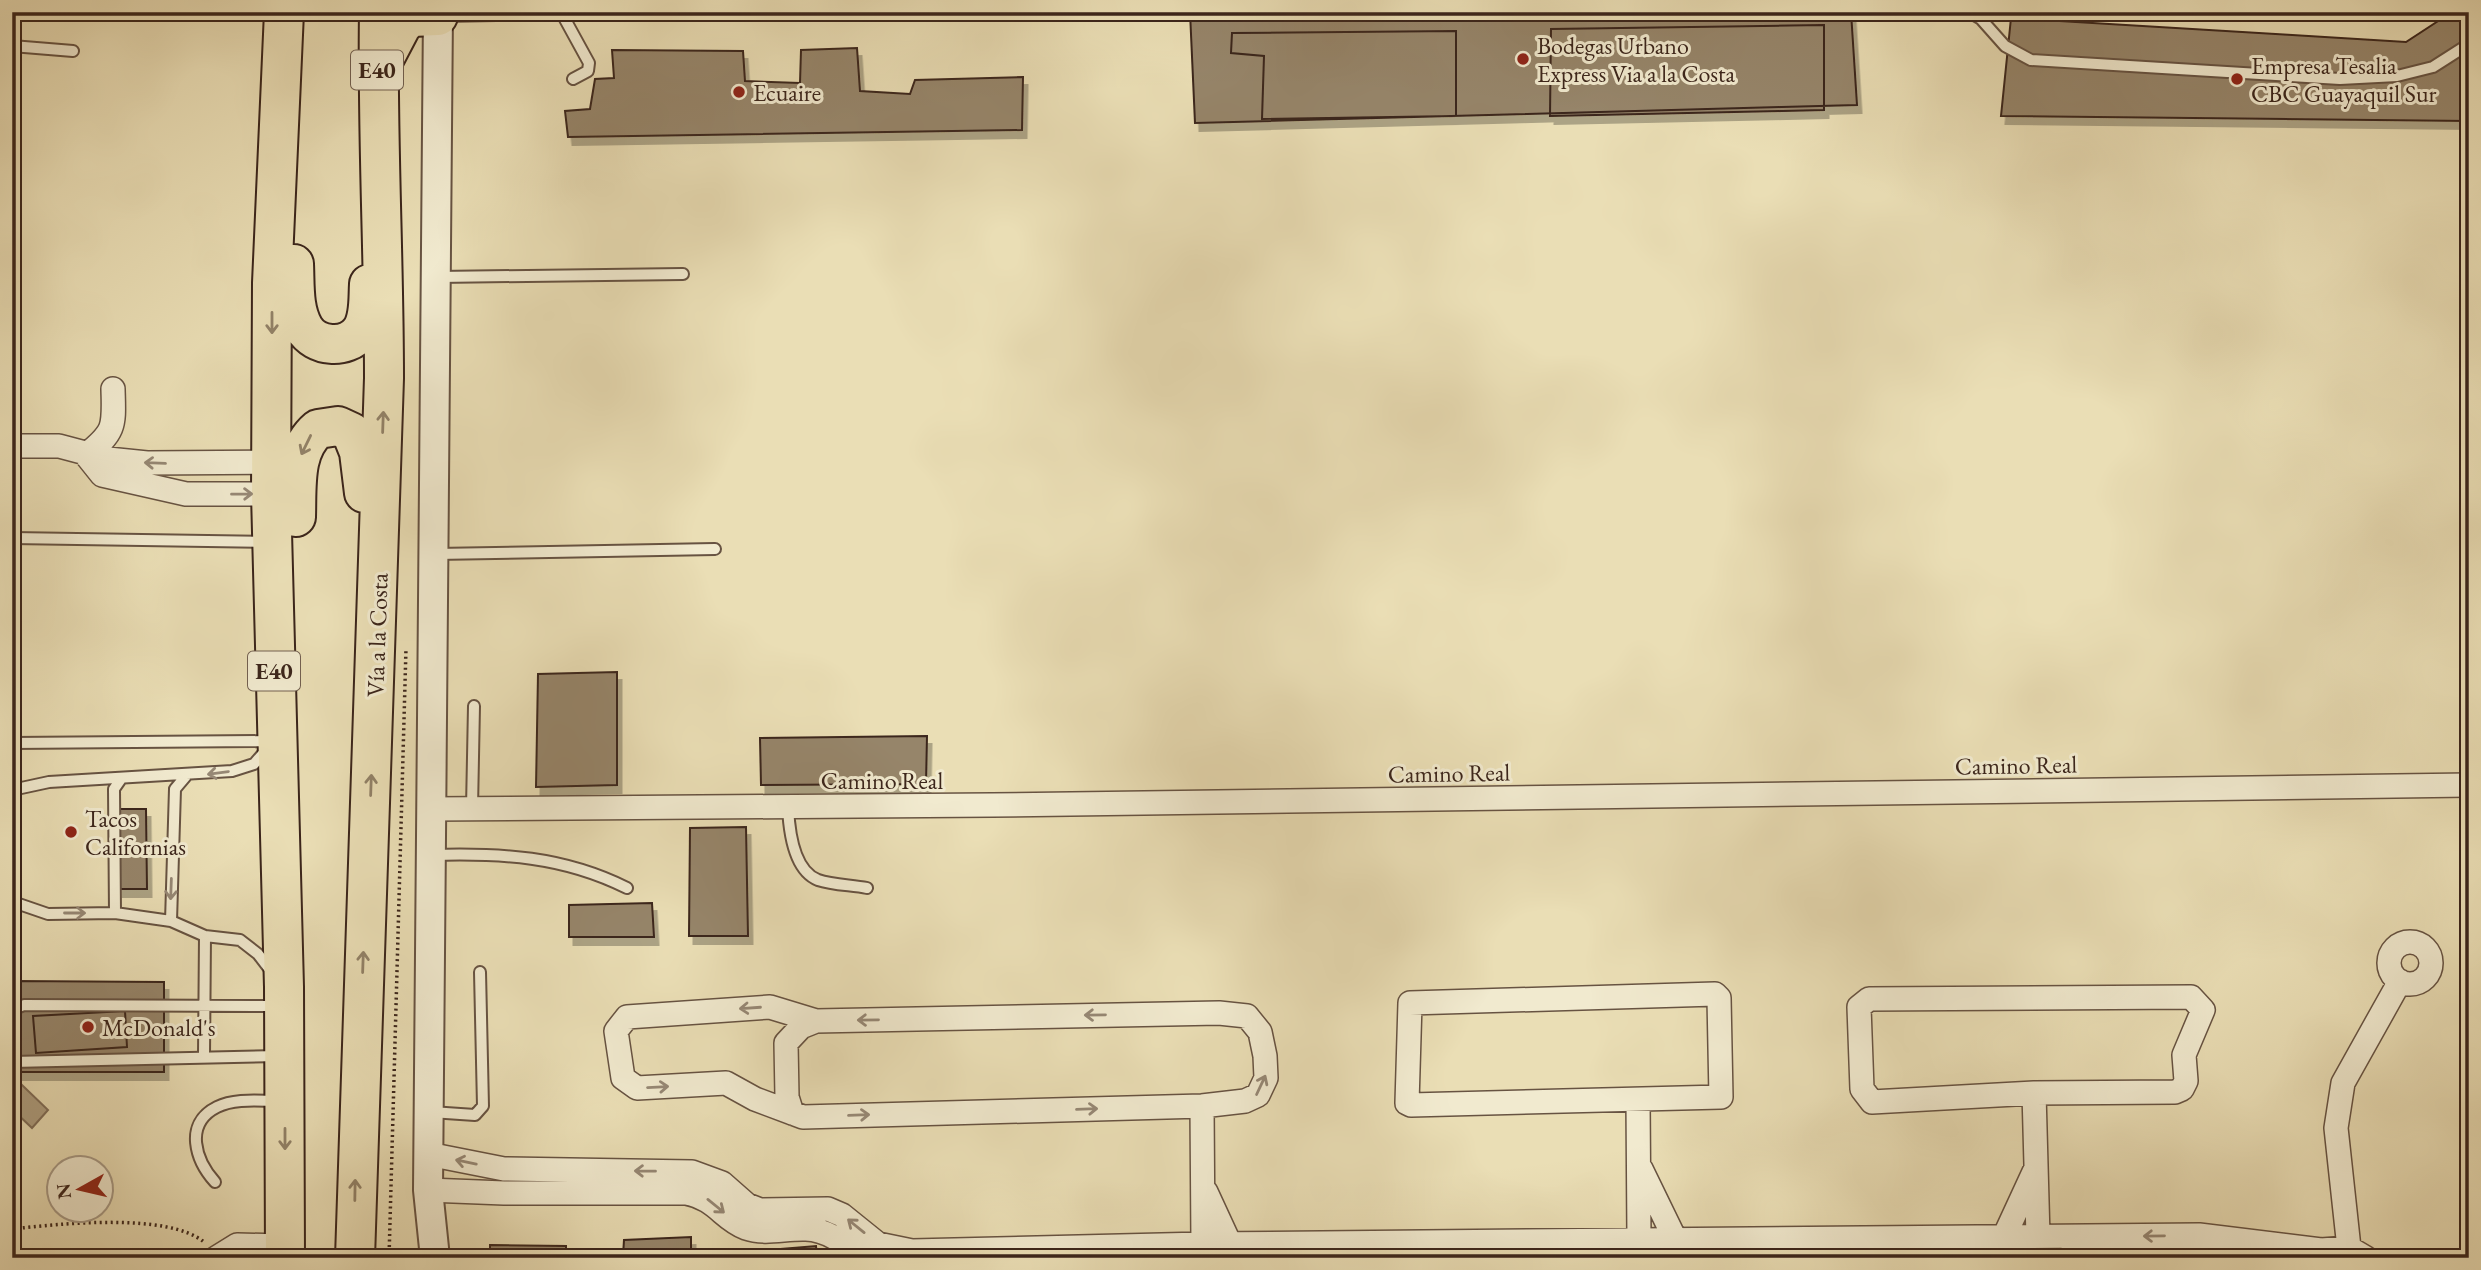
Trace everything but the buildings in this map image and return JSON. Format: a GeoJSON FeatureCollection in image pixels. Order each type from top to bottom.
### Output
{"type":"FeatureCollection","features":[{"type":"Feature","properties":{"kind":"highway","name":"E40"},"geometry":{"type":"LineString","coordinates":[[284,12],[272,283],[272,542],[275,741],[284,997],[285,1252]]}},
{"type":"Feature","properties":{"kind":"highway","name":"Vía a la Costa"},"geometry":{"type":"LineString","coordinates":[[355,1258],[356,1160],[378,613],[384,378],[377,74],[393,38],[415,14]]}},
{"type":"Feature","properties":{"kind":"highway"},"geometry":{"type":"LineString","coordinates":[[281,84],[291,175],[297,309],[306,332],[314,340],[325,344],[353,339],[360,332],[366,316],[379,128]]}},
{"type":"Feature","properties":{"kind":"highway"},"geometry":{"type":"LineString","coordinates":[[284,997],[293,857],[297,475],[309,437],[328,426],[351,432],[359,452],[378,613]]}},
{"type":"Feature","properties":{"kind":"street"},"geometry":{"type":"LineString","coordinates":[[415,14],[435,277],[428,1154],[428,1190],[435,1258]]}},
{"type":"Feature","properties":{"kind":"street"},"geometry":{"type":"LineString","coordinates":[[86,455],[110,435],[114,425],[113,389]]}},
{"type":"Feature","properties":{"kind":"street"},"geometry":{"type":"LineString","coordinates":[[12,446],[59,446],[86,455],[148,463],[197,464],[272,478]]}},
{"type":"Feature","properties":{"kind":"street"},"geometry":{"type":"LineString","coordinates":[[86,455],[102,475],[196,495],[272,478]]}},
{"type":"Feature","properties":{"kind":"street"},"geometry":{"type":"LineString","coordinates":[[196,495],[197,464]]}},
{"type":"Feature","properties":{"kind":"street","name":"Camino Real"},"geometry":{"type":"LineString","coordinates":[[430,809],[788,807],[2469,785]]}},
{"type":"Feature","properties":{"kind":"street"},"geometry":{"type":"LineString","coordinates":[[428,1154],[504,1170],[692,1172],[709,1176],[747,1205],[760,1210],[828,1209],[842,1215],[878,1244],[891,1249],[912,1251],[981,1254],[1203,1244],[1320,1250],[1639,1239],[1680,1245],[2038,1237],[2201,1250],[2321,1250],[2358,1253],[2336,1128],[2343,1083],[2399,981]]}},
{"type":"Feature","properties":{"kind":"street"},"geometry":{"type":"LineString","coordinates":[[1715,994],[1719,998],[1721,1097],[1638,1100],[1410,1105],[1407,1103],[1410,1003],[1715,994]]}},
{"type":"Feature","properties":{"kind":"street"},"geometry":{"type":"LineString","coordinates":[[2191,997],[2203,1010],[2184,1055],[2186,1082],[2175,1092],[2034,1093],[1872,1102],[1862,1089],[1858,1007],[1869,999],[2191,997]]}},
{"type":"Feature","properties":{"kind":"street"},"geometry":{"type":"LineString","coordinates":[[770,1007],[816,1021],[1219,1013],[1247,1016],[1260,1032],[1265,1056],[1266,1078],[1258,1095],[1245,1101],[1202,1106],[818,1116],[792,1113],[755,1099],[726,1083],[637,1088],[623,1078],[616,1031],[627,1017],[770,1007]]}},
{"type":"Feature","properties":{"kind":"street"},"geometry":{"type":"LineString","coordinates":[[792,1113],[787,1097],[786,1043],[801,1027],[816,1021]]}},
{"type":"Feature","properties":{"kind":"street"},"geometry":{"type":"LineString","coordinates":[[2034,1093],[2038,1237]]}},
{"type":"Feature","properties":{"kind":"street"},"geometry":{"type":"LineString","coordinates":[[1638,1100],[1639,1239]]}},
{"type":"Feature","properties":{"kind":"street"},"geometry":{"type":"LineString","coordinates":[[1202,1106],[1203,1244]]}},
{"type":"Feature","properties":{"kind":"street"},"geometry":{"type":"LineString","coordinates":[[1639,1165],[1680,1245]]}},
{"type":"Feature","properties":{"kind":"street"},"geometry":{"type":"LineString","coordinates":[[2004,1237],[2035,1170]]}},
{"type":"Feature","properties":{"kind":"street"},"geometry":{"type":"LineString","coordinates":[[1203,1186],[1230,1244]]}},
{"type":"Feature","properties":{"kind":"street"},"geometry":{"type":"LineString","coordinates":[[417,1258],[428,1190]]}},
{"type":"Feature","properties":{"kind":"street"},"geometry":{"type":"LineString","coordinates":[[428,1190],[504,1194],[686,1193],[705,1197],[743,1227],[761,1232],[820,1231],[835,1236],[863,1258]]}},
{"type":"Feature","properties":{"kind":"street"},"geometry":{"type":"LineString","coordinates":[[216,1257],[237,1245],[285,1252]]}},
{"type":"Feature","properties":{"kind":"street"},"geometry":{"type":"LineString","coordinates":[[2067,1258],[2140,1257],[2201,1250]]}},
{"type":"Feature","properties":{"kind":"lane"},"geometry":{"type":"LineString","coordinates":[[415,14],[664,12]]}},
{"type":"Feature","properties":{"kind":"lane"},"geometry":{"type":"LineString","coordinates":[[1969,12],[1981,19],[2005,46],[2031,60],[2351,78],[2397,76],[2433,67],[2469,44]]}},
{"type":"Feature","properties":{"kind":"lane"},"geometry":{"type":"LineString","coordinates":[[561,13],[589,63],[587,71],[573,79]]}},
{"type":"Feature","properties":{"kind":"lane"},"geometry":{"type":"LineString","coordinates":[[12,46],[73,51]]}},
{"type":"Feature","properties":{"kind":"lane"},"geometry":{"type":"LineString","coordinates":[[435,277],[683,274]]}},
{"type":"Feature","properties":{"kind":"lane"},"geometry":{"type":"LineString","coordinates":[[12,538],[272,542]]}},
{"type":"Feature","properties":{"kind":"lane"},"geometry":{"type":"LineString","coordinates":[[433,554],[715,549]]}},
{"type":"Feature","properties":{"kind":"lane"},"geometry":{"type":"LineString","coordinates":[[472,808],[474,706]]}},
{"type":"Feature","properties":{"kind":"lane"},"geometry":{"type":"LineString","coordinates":[[12,743],[275,741]]}},
{"type":"Feature","properties":{"kind":"lane"},"geometry":{"type":"LineString","coordinates":[[12,790],[49,782],[186,776],[232,771],[254,764],[275,741]]}},
{"type":"Feature","properties":{"kind":"lane"},"geometry":{"type":"LineString","coordinates":[[171,921],[176,789],[186,776]]}},
{"type":"Feature","properties":{"kind":"lane"},"geometry":{"type":"LineString","coordinates":[[116,913],[114,789],[121,779]]}},
{"type":"Feature","properties":{"kind":"lane"},"geometry":{"type":"LineString","coordinates":[[788,807],[789,830],[802,867],[817,880],[867,888]]}},
{"type":"Feature","properties":{"kind":"lane"},"geometry":{"type":"LineString","coordinates":[[432,855],[496,853],[552,861],[627,888]]}},
{"type":"Feature","properties":{"kind":"lane"},"geometry":{"type":"LineString","coordinates":[[12,897],[16,903],[48,914],[116,913],[171,921],[205,936],[240,940],[258,954],[284,997],[204,1007],[24,1005],[12,1010]]}},
{"type":"Feature","properties":{"kind":"lane"},"geometry":{"type":"LineString","coordinates":[[205,936],[205,1056]]}},
{"type":"Feature","properties":{"kind":"lane"},"geometry":{"type":"LineString","coordinates":[[429,1112],[475,1115],[483,1106],[480,972]]}},
{"type":"Feature","properties":{"kind":"lane"},"geometry":{"type":"LineString","coordinates":[[12,1062],[284,1056]]}},
{"type":"Feature","properties":{"kind":"lane"},"geometry":{"type":"LineString","coordinates":[[215,1182],[202,1168],[196,1154],[195,1143],[203,1118],[216,1107],[235,1102],[284,1100]]}},
{"type":"Feature","properties":{"kind":"path"},"geometry":{"type":"LineString","coordinates":[[12,1229],[82,1222],[183,1230],[202,1239],[216,1257]]}},
{"type":"Feature","properties":{"kind":"shaded area"},"geometry":{"type":"Polygon","coordinates":[[[22,1085],[48,1110],[32,1128],[12,1109],[12,1095],[22,1085]]]}},
{"type":"Feature","properties":{"kind":"place","name":"Bodegas Urbano Express Via a la Costa"},"geometry":{"type":"Point","coordinates":[1523,59]}},
{"type":"Feature","properties":{"kind":"place","name":"Empresa Tesalia CBC Guayaquil Sur"},"geometry":{"type":"Point","coordinates":[2237,79]}},
{"type":"Feature","properties":{"kind":"place","name":"Ecuaire"},"geometry":{"type":"Point","coordinates":[739,92]}},
{"type":"Feature","properties":{"kind":"place","name":"Tacos Californias"},"geometry":{"type":"Point","coordinates":[71,832]}},
{"type":"Feature","properties":{"kind":"place","name":"McDonald's"},"geometry":{"type":"Point","coordinates":[88,1027]}}]}
